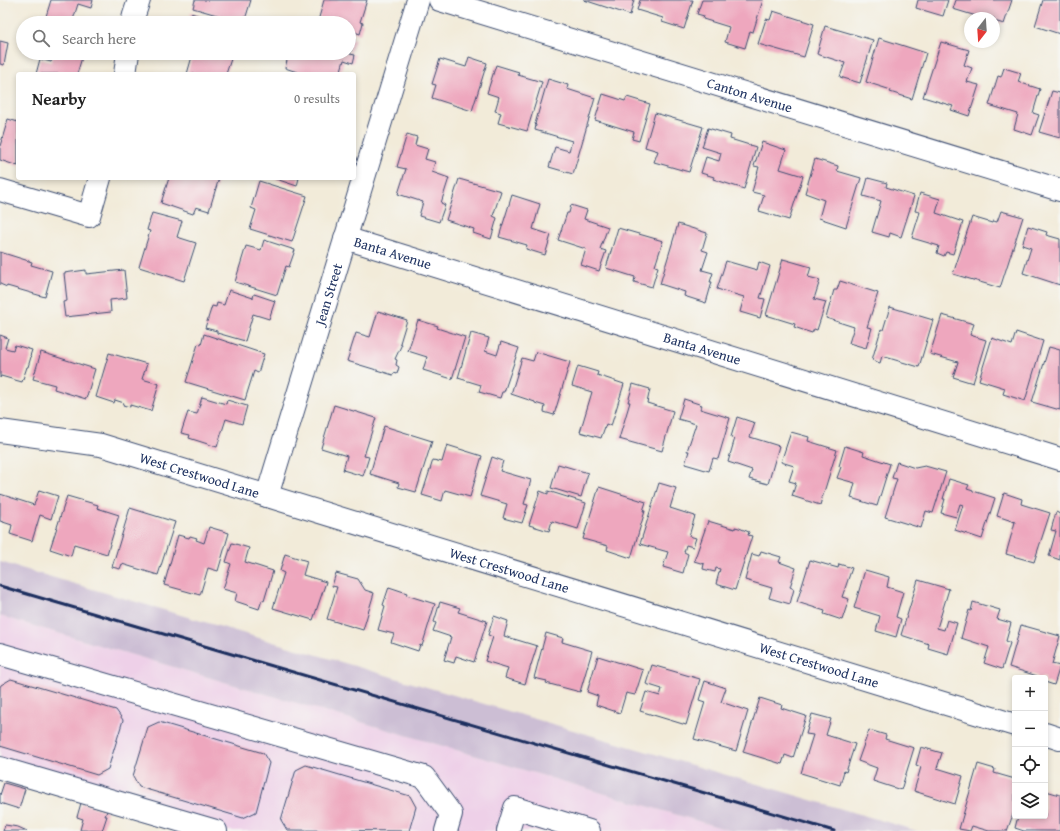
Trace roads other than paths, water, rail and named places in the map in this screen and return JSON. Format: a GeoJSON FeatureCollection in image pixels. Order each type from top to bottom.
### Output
{"type":"FeatureCollection","features":[{"type":"Feature","properties":{"kind":"street"},"geometry":{"type":"LineString","coordinates":[[134,16],[139,0]]}},
{"type":"Feature","properties":{"kind":"street","name":"Jean Street"},"geometry":{"type":"LineString","coordinates":[[267,496],[418,0]]}},
{"type":"Feature","properties":{"kind":"street","name":"Canton Avenue"},"geometry":{"type":"LineString","coordinates":[[440,0],[1060,190]]}},
{"type":"Feature","properties":{"kind":"street"},"geometry":{"type":"LineString","coordinates":[[125,72],[127,60]]}},
{"type":"Feature","properties":{"kind":"street"},"geometry":{"type":"LineString","coordinates":[[0,190],[89,216],[99,180]]}},
{"type":"Feature","properties":{"kind":"street","name":"Banta Avenue"},"geometry":{"type":"LineString","coordinates":[[346,238],[1060,459]]}},
{"type":"Feature","properties":{"kind":"street","name":"West Crestwood Lane"},"geometry":{"type":"LineString","coordinates":[[0,431],[101,445],[1012,724]]}},
{"type":"Feature","properties":{"kind":"street"},"geometry":{"type":"LineString","coordinates":[[0,654],[424,777],[451,814],[446,831]]}},
{"type":"Feature","properties":{"kind":"street"},"geometry":{"type":"LineString","coordinates":[[1048,735],[1060,739]]}},
{"type":"Feature","properties":{"kind":"street"},"geometry":{"type":"LineString","coordinates":[[0,768],[216,831]]}},
{"type":"Feature","properties":{"kind":"street"},"geometry":{"type":"LineString","coordinates":[[508,831],[515,808],[589,831]]}},
{"type":"Feature","properties":{"kind":"railway"},"geometry":{"type":"LineString","coordinates":[[0,586],[834,831]]}}]}
